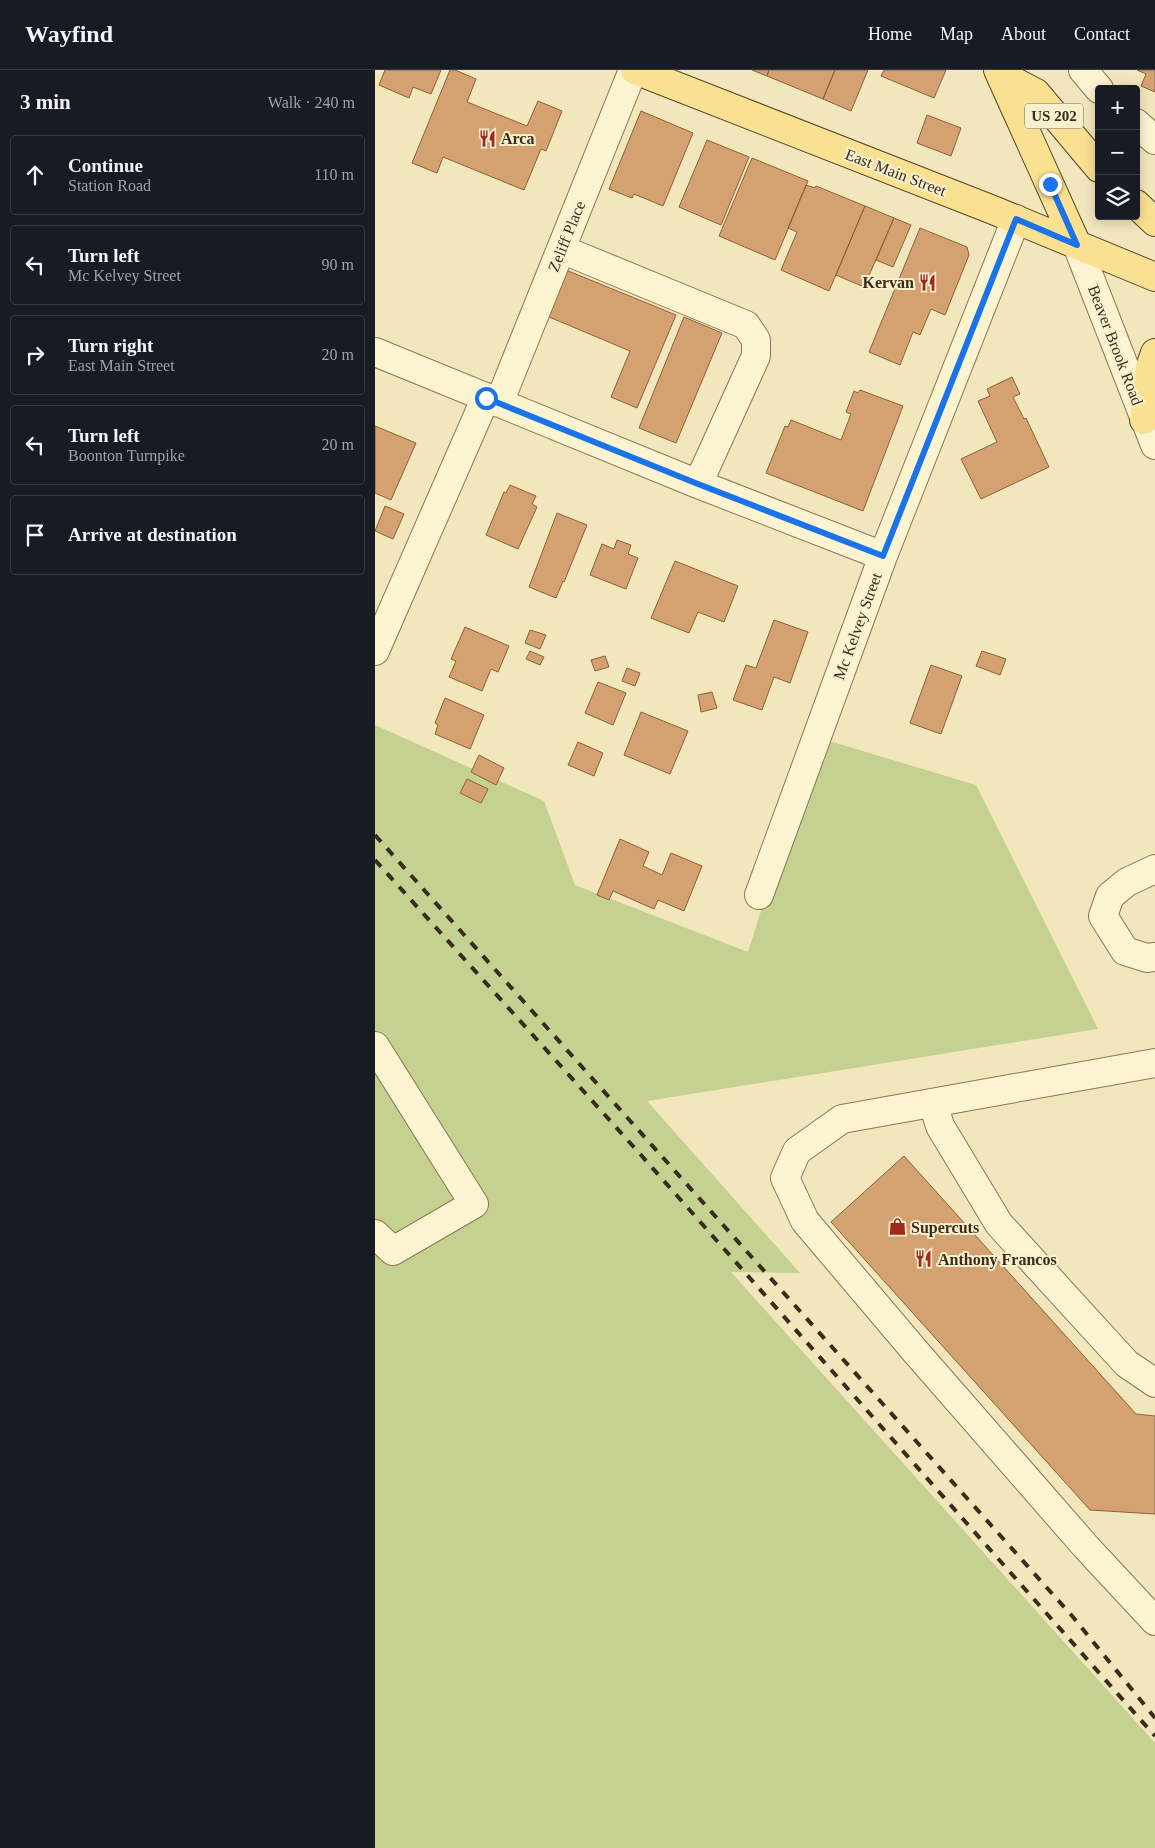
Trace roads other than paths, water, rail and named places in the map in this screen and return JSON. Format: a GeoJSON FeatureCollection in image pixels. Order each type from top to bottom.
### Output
{"type":"FeatureCollection","features":[{"type":"Feature","properties":{"kind":"main road","name":"East Main Street"},"geometry":{"type":"LineString","coordinates":[[640,71],[1016,219],[1155,277]]}},
{"type":"Feature","properties":{"kind":"main road","name":"US 202"},"geometry":{"type":"LineString","coordinates":[[999,72],[1036,93],[1095,163]]}},
{"type":"Feature","properties":{"kind":"main road","name":"US 202"},"geometry":{"type":"LineString","coordinates":[[999,72],[1077,245]]}},
{"type":"Feature","properties":{"kind":"main road"},"geometry":{"type":"LineString","coordinates":[[1140,208],[1155,222]]}},
{"type":"Feature","properties":{"kind":"main road"},"geometry":{"type":"LineString","coordinates":[[1144,420],[1149,367],[1155,354]]}},
{"type":"Feature","properties":{"kind":"street"},"geometry":{"type":"LineString","coordinates":[[1083,70],[1096,85]]}},
{"type":"Feature","properties":{"kind":"street","name":"Zeliff Place"},"geometry":{"type":"LineString","coordinates":[[375,652],[492,400],[640,71]]}},
{"type":"Feature","properties":{"kind":"street"},"geometry":{"type":"LineString","coordinates":[[1140,126],[1155,140]]}},
{"type":"Feature","properties":{"kind":"street","name":"Mc Kelvey Street"},"geometry":{"type":"LineString","coordinates":[[759,895],[883,556],[1016,219]]}},
{"type":"Feature","properties":{"kind":"street","name":"Beaver Brook Road"},"geometry":{"type":"LineString","coordinates":[[1077,245],[1155,445]]}},
{"type":"Feature","properties":{"kind":"street"},"geometry":{"type":"LineString","coordinates":[[561,248],[746,325],[755,340],[756,356],[698,484]]}},
{"type":"Feature","properties":{"kind":"street"},"geometry":{"type":"LineString","coordinates":[[375,352],[698,484],[883,556]]}},
{"type":"Feature","properties":{"kind":"street"},"geometry":{"type":"LineString","coordinates":[[1155,869],[1127,882],[1110,896],[1103,916],[1125,951],[1147,958],[1155,958]]}},
{"type":"Feature","properties":{"kind":"street"},"geometry":{"type":"LineString","coordinates":[[375,1046],[474,1204],[393,1251],[375,1234]]}},
{"type":"Feature","properties":{"kind":"street"},"geometry":{"type":"LineString","coordinates":[[1155,1063],[842,1120],[797,1151],[785,1178],[805,1221],[811,1229],[1080,1541],[1155,1621]]}},
{"type":"Feature","properties":{"kind":"street"},"geometry":{"type":"LineString","coordinates":[[933,1103],[941,1126],[999,1224],[1127,1364],[1155,1382]]}},
{"type":"Feature","properties":{"kind":"railway"},"geometry":{"type":"LineString","coordinates":[[375,835],[1073,1617],[1155,1718]]}},
{"type":"Feature","properties":{"kind":"railway"},"geometry":{"type":"LineString","coordinates":[[375,860],[641,1155],[1155,1736]]}},
{"type":"Feature","properties":{"kind":"place","name":"Arca"},"geometry":{"type":"Point","coordinates":[487,138]}},
{"type":"Feature","properties":{"kind":"place","name":"Kervan"},"geometry":{"type":"Point","coordinates":[928,282]}},
{"type":"Feature","properties":{"kind":"place","name":"Supercuts"},"geometry":{"type":"Point","coordinates":[897,1227]}},
{"type":"Feature","properties":{"kind":"place","name":"Anthony Francos"},"geometry":{"type":"Point","coordinates":[924,1259]}}]}
